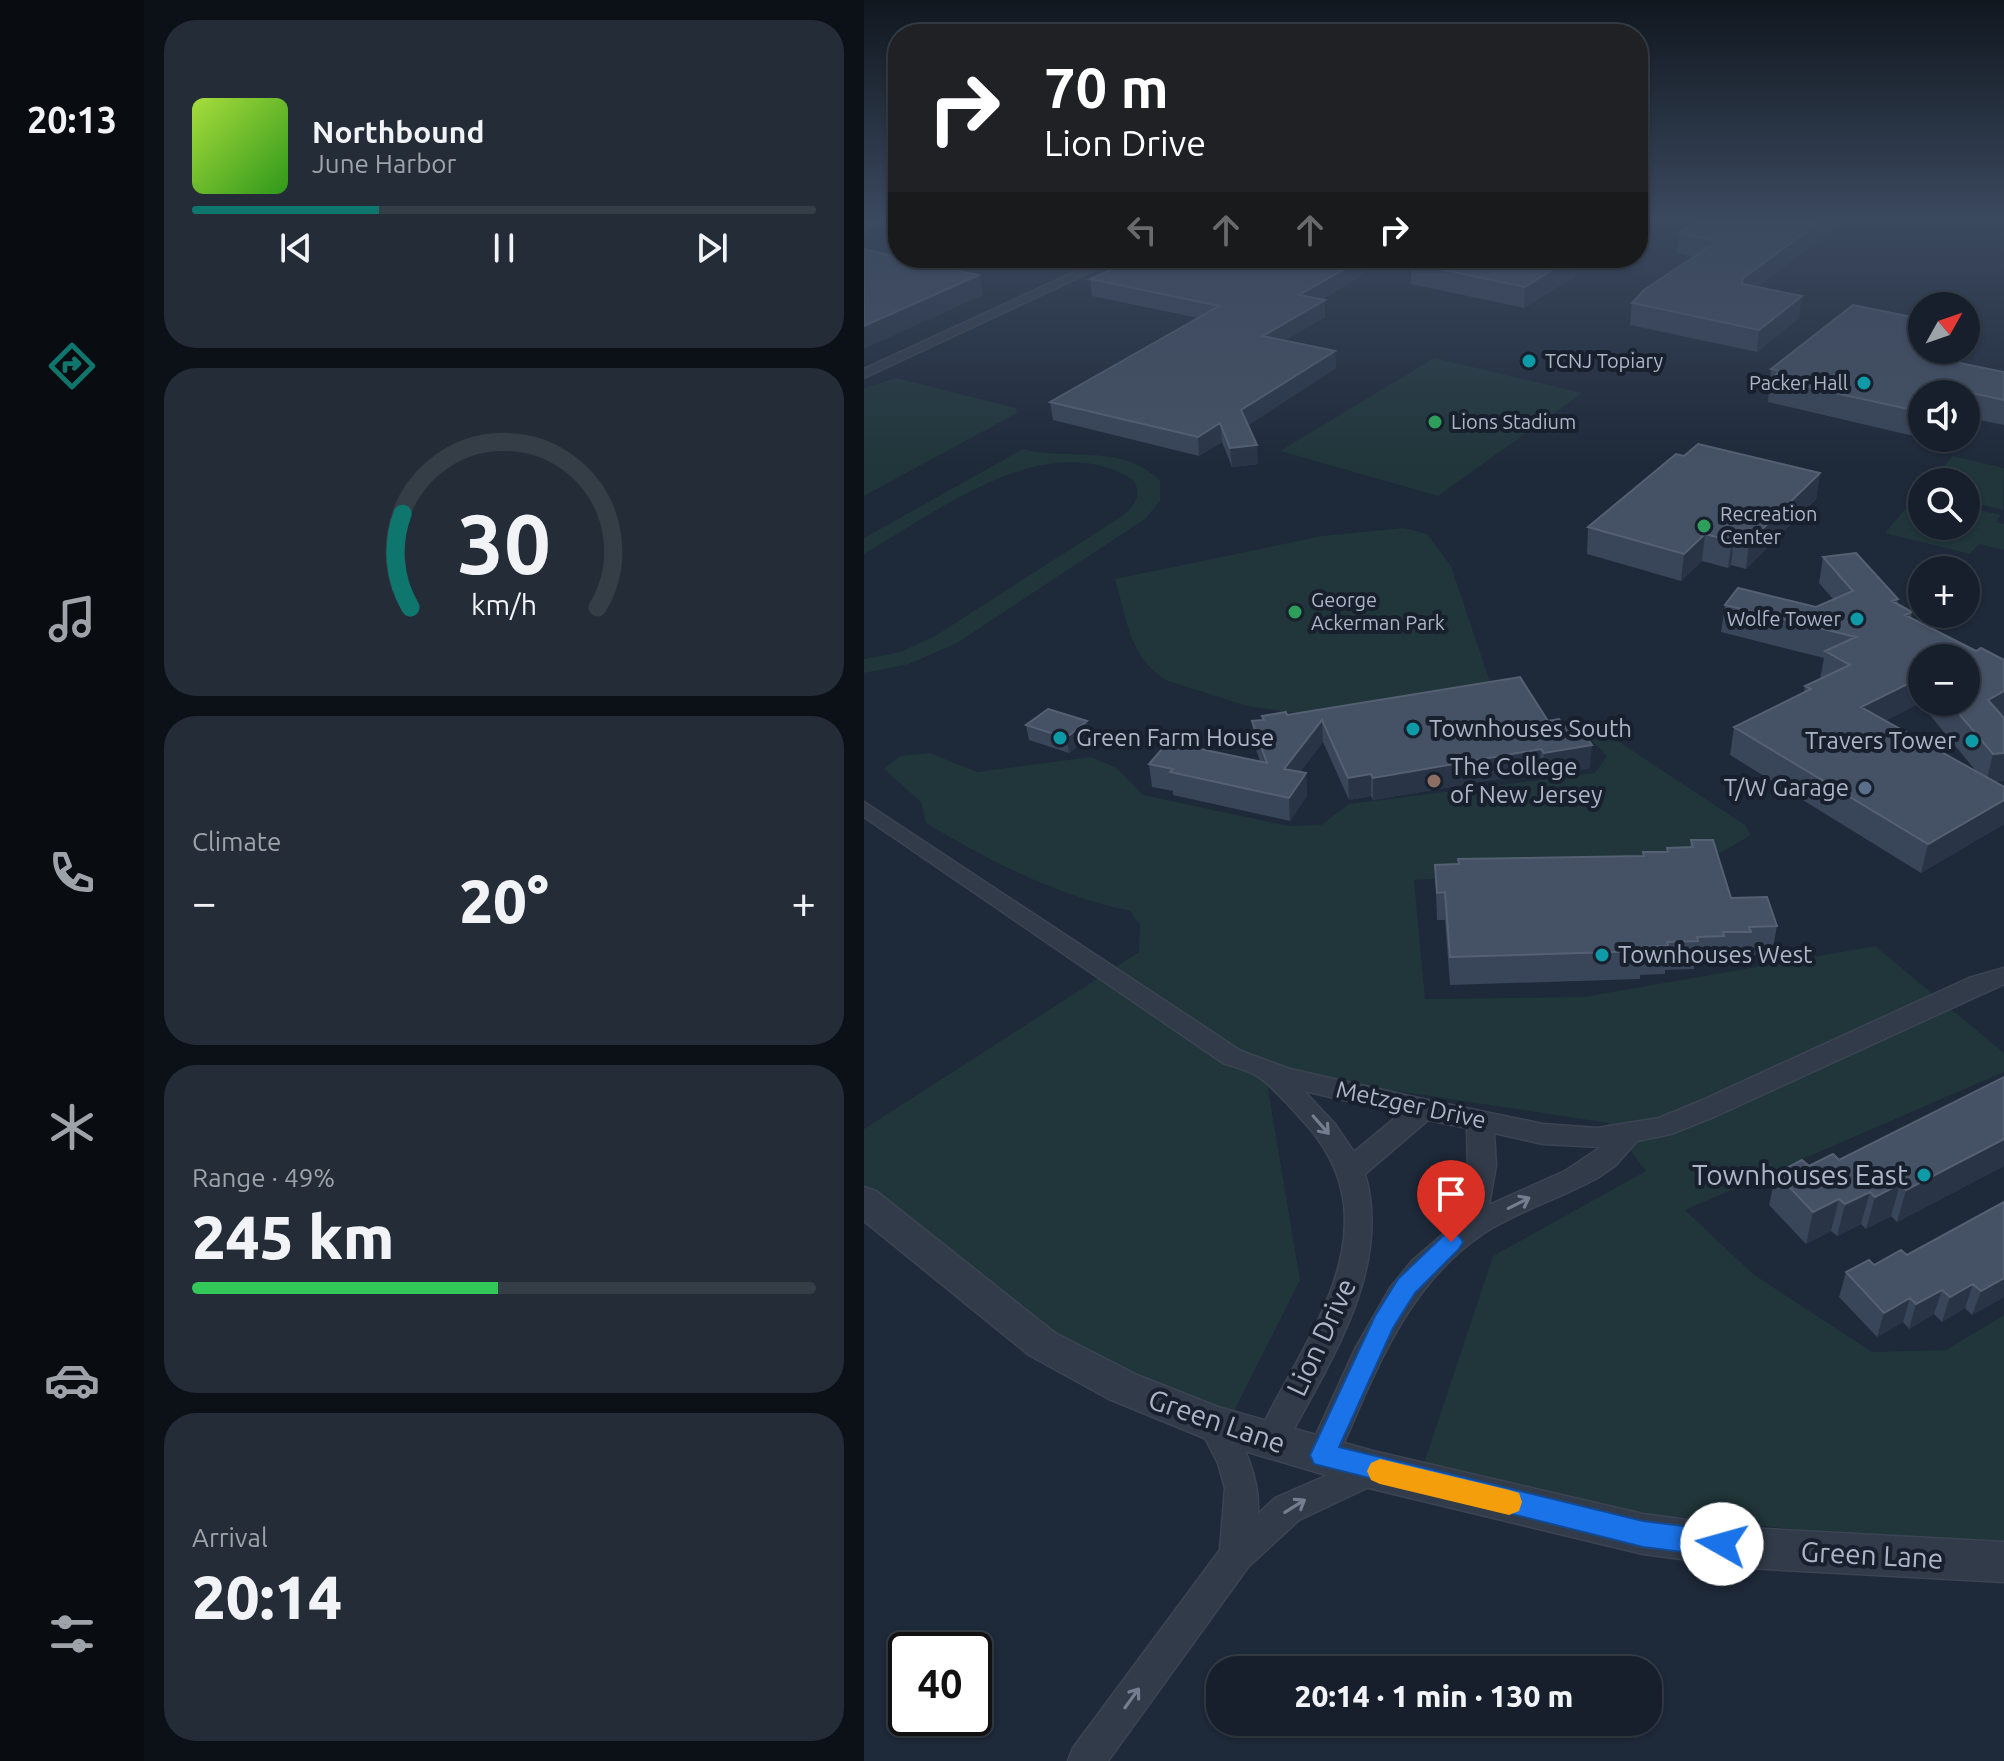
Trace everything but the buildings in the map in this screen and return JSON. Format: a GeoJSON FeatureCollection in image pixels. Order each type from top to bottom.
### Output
{"type":"FeatureCollection","features":[{"type":"Feature","properties":{"kind":"street"},"geometry":{"type":"LineString","coordinates":[[864,374],[1014,304]]}},
{"type":"Feature","properties":{"kind":"street","name":"Metzger Drive"},"geometry":{"type":"LineString","coordinates":[[864,808],[1209,1043],[1265,1071],[1423,1109],[1566,1137],[1628,1134],[1662,1127],[1977,984],[2004,976]]}},
{"type":"Feature","properties":{"kind":"street","name":"Lion Drive"},"geometry":{"type":"LineString","coordinates":[[1265,1071],[1329,1134],[1351,1170],[1359,1230],[1347,1292],[1271,1441]]}},
{"type":"Feature","properties":{"kind":"street"},"geometry":{"type":"LineString","coordinates":[[1351,1170],[1423,1109]]}},
{"type":"Feature","properties":{"kind":"street"},"geometry":{"type":"LineString","coordinates":[[1467,1231],[1482,1184],[1479,1121]]}},
{"type":"Feature","properties":{"kind":"street","name":"Lion Drive"},"geometry":{"type":"LineString","coordinates":[[1323,1455],[1383,1323],[1407,1286],[1436,1254],[1467,1231],[1602,1161],[1628,1134]]}},
{"type":"Feature","properties":{"kind":"street","name":"Green Lane"},"geometry":{"type":"LineString","coordinates":[[864,1201],[1042,1344],[1123,1387],[1214,1424],[1373,1470],[1643,1534],[1748,1548],[2004,1562]]}},
{"type":"Feature","properties":{"kind":"street"},"geometry":{"type":"LineString","coordinates":[[1214,1424],[1242,1480],[1245,1495],[1236,1556]]}},
{"type":"Feature","properties":{"kind":"street"},"geometry":{"type":"LineString","coordinates":[[1086,1761],[1236,1556],[1287,1509],[1373,1470]]}},
{"type":"Feature","properties":{"kind":"green space","name":"Lions Stadium"},"geometry":{"type":"Polygon","coordinates":[[[1434,358],[1582,393],[1438,496],[1280,451],[1434,358]]]}},
{"type":"Feature","properties":{"kind":"green space"},"geometry":{"type":"Polygon","coordinates":[[[896,378],[1016,408],[1017,413],[864,496],[864,388],[896,378]]]}},
{"type":"Feature","properties":{"kind":"green space"},"geometry":{"type":"Polygon","coordinates":[[[1023,449],[1113,457],[1130,462],[1146,469],[1160,481],[1160,501],[1145,519],[957,643],[909,664],[864,673],[864,659],[900,652],[935,636],[1119,518],[1137,497],[1133,480],[1100,466],[1065,462],[1029,468],[959,498],[864,554],[864,538],[1023,449]]]}},
{"type":"Feature","properties":{"kind":"green space"},"geometry":{"type":"Polygon","coordinates":[[[1953,456],[2004,468],[2003,510],[1980,504],[1980,468],[1942,468],[1953,456]]]}},
{"type":"Feature","properties":{"kind":"green space"},"geometry":{"type":"Polygon","coordinates":[[[1908,506],[1908,539],[1885,533],[1908,506]]]}},
{"type":"Feature","properties":{"kind":"green space"},"geometry":{"type":"Polygon","coordinates":[[[1980,510],[2001,515],[1996,522],[2004,524],[2004,550],[1979,544],[1970,554],[1913,540],[1980,540],[1980,510]]]}},
{"type":"Feature","properties":{"kind":"green space","name":"George Ackerman Park"},"geometry":{"type":"Polygon","coordinates":[[[1404,528],[1427,534],[1451,566],[1492,688],[1304,714],[1247,706],[1168,681],[1145,661],[1131,637],[1115,579],[1322,536],[1404,528]]]}},
{"type":"Feature","properties":{"kind":"green space"},"geometry":{"type":"Polygon","coordinates":[[[1589,722],[1745,825],[1751,835],[1705,862],[1414,880],[1425,999],[1584,997],[1875,946],[2004,1053],[2004,1072],[1685,1210],[1753,1274],[1872,1352],[1946,1350],[2004,1315],[2004,1551],[1415,1490],[1493,1256],[1646,1171],[1608,1123],[1265,1071],[1300,1280],[1220,1439],[1072,1371],[864,1208],[864,1129],[1139,952],[1140,925],[1130,911],[1076,896],[1024,876],[926,823],[921,802],[884,769],[900,756],[930,753],[977,772],[1091,757],[1117,768],[1143,795],[1288,826],[1321,825],[1349,804],[1595,773],[1607,756],[1581,730],[1582,725],[1589,722]]]}},
{"type":"Feature","properties":{"kind":"slow traffic"},"geometry":{"type":"LineString","coordinates":[[1380,1471],[1509,1502]]}},
{"type":"Feature","properties":{"kind":"place","name":"TCNJ Topiary"},"geometry":{"type":"Point","coordinates":[1529,361]}},
{"type":"Feature","properties":{"kind":"place","name":"Packer Hall"},"geometry":{"type":"Point","coordinates":[1864,383]}},
{"type":"Feature","properties":{"kind":"place","name":"Lions Stadium"},"geometry":{"type":"Point","coordinates":[1435,422]}},
{"type":"Feature","properties":{"kind":"place","name":"Recreation Center"},"geometry":{"type":"Point","coordinates":[1704,526]}},
{"type":"Feature","properties":{"kind":"place","name":"George Ackerman Park"},"geometry":{"type":"Point","coordinates":[1295,612]}},
{"type":"Feature","properties":{"kind":"place","name":"Wolfe Tower"},"geometry":{"type":"Point","coordinates":[1857,619]}},
{"type":"Feature","properties":{"kind":"place","name":"Townhouses South"},"geometry":{"type":"Point","coordinates":[1413,729]}},
{"type":"Feature","properties":{"kind":"place","name":"Green Farm House"},"geometry":{"type":"Point","coordinates":[1060,738]}},
{"type":"Feature","properties":{"kind":"place","name":"Travers Tower"},"geometry":{"type":"Point","coordinates":[1972,741]}},
{"type":"Feature","properties":{"kind":"place","name":"The College of New Jersey"},"geometry":{"type":"Point","coordinates":[1434,781]}},
{"type":"Feature","properties":{"kind":"place","name":"T/W Garage"},"geometry":{"type":"Point","coordinates":[1865,788]}},
{"type":"Feature","properties":{"kind":"place","name":"Townhouses West"},"geometry":{"type":"Point","coordinates":[1602,955]}},
{"type":"Feature","properties":{"kind":"place","name":"Townhouses East"},"geometry":{"type":"Point","coordinates":[1924,1175]}},
{"type":"Feature","properties":{"kind":"route"},"geometry":{"type":"LineString","coordinates":[[1451,1242],[1407,1286],[1383,1323],[1323,1455],[1373,1470],[1643,1534],[1722,1544]]}}]}
